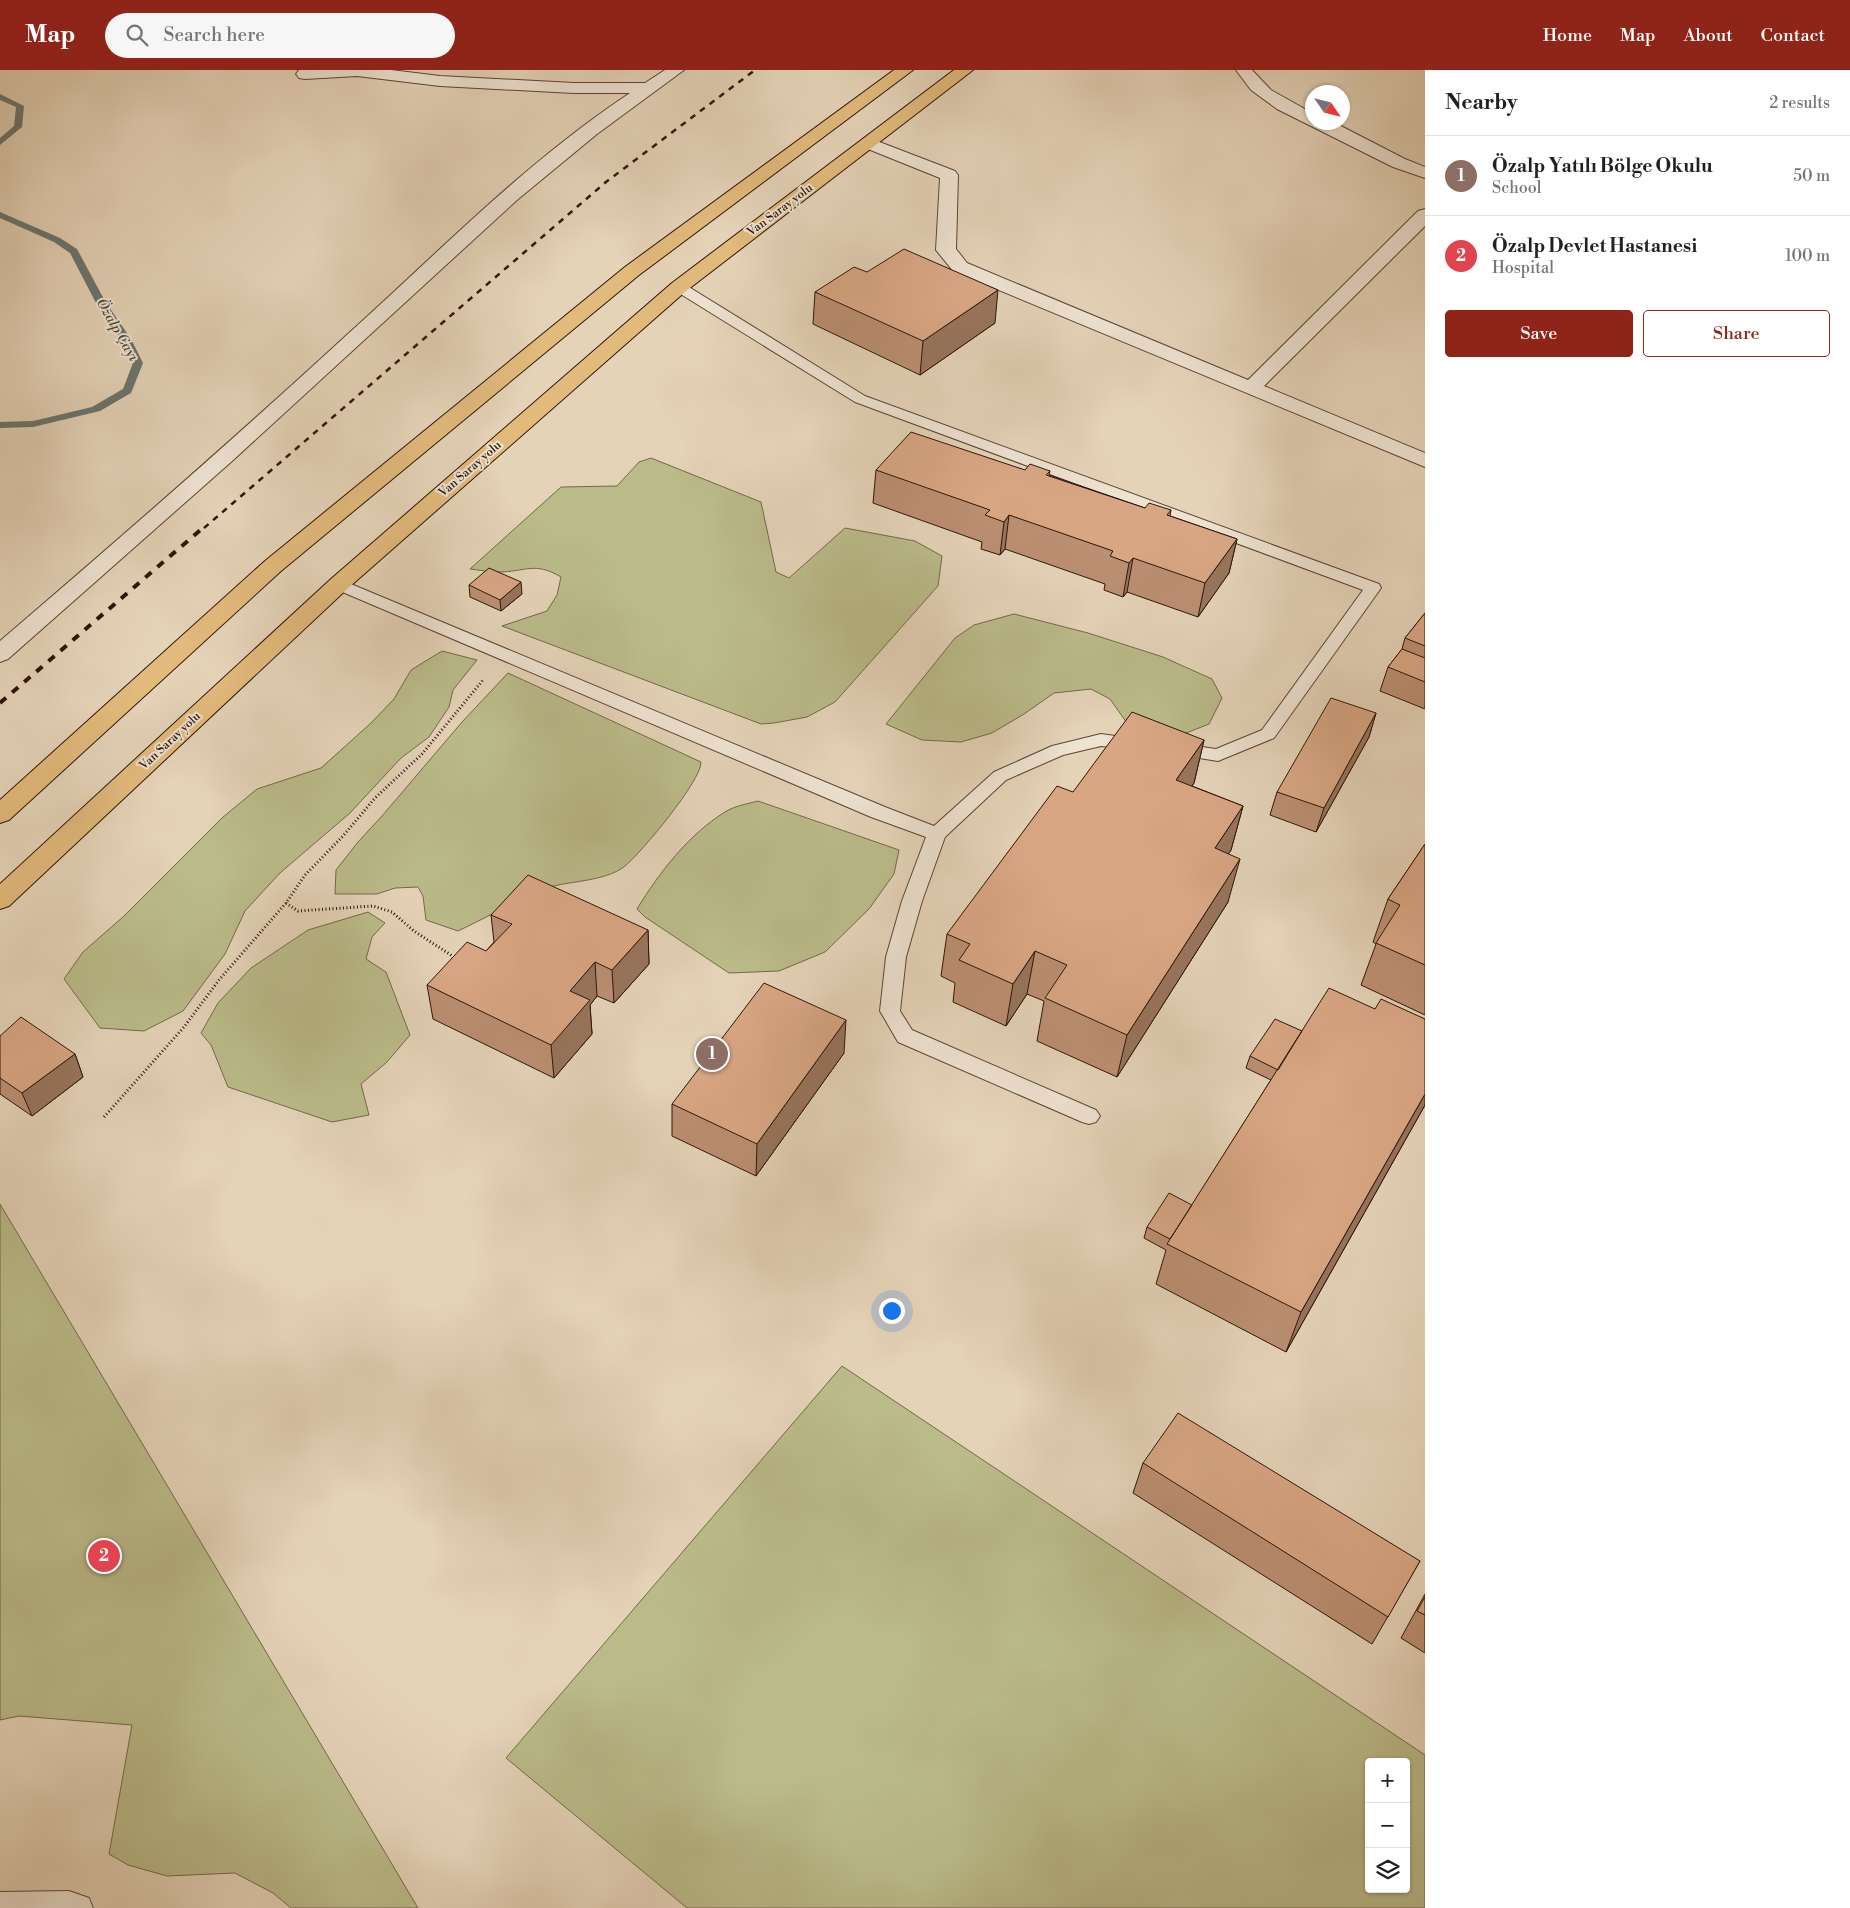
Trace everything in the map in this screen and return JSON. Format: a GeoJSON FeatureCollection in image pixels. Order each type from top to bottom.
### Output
{"type":"FeatureCollection","features":[{"type":"Feature","properties":{"kind":"highway"},"geometry":{"type":"LineString","coordinates":[[0,814],[273,566],[632,271],[905,70]]}},
{"type":"Feature","properties":{"kind":"highway","name":"Van Saray yolu"},"geometry":{"type":"LineString","coordinates":[[0,899],[339,584],[679,287],[965,70]]}},
{"type":"Feature","properties":{"kind":"street"},"geometry":{"type":"LineString","coordinates":[[0,654],[272,415],[503,202],[592,128],[676,70]]}},
{"type":"Feature","properties":{"kind":"street"},"geometry":{"type":"LineString","coordinates":[[1244,70],[1250,81],[1282,104],[1305,116]]}},
{"type":"Feature","properties":{"kind":"street"},"geometry":{"type":"LineString","coordinates":[[305,74],[357,71],[440,82],[574,88],[648,88]]}},
{"type":"Feature","properties":{"kind":"street"},"geometry":{"type":"LineString","coordinates":[[1334,130],[1399,163],[1425,173]]}},
{"type":"Feature","properties":{"kind":"street"},"geometry":{"type":"LineString","coordinates":[[869,143],[950,176],[946,250],[960,267],[1425,461]]}},
{"type":"Feature","properties":{"kind":"street"},"geometry":{"type":"LineString","coordinates":[[1251,388],[1421,224]]}},
{"type":"Feature","properties":{"kind":"lane"},"geometry":{"type":"LineString","coordinates":[[679,287],[860,399],[1373,588],[1268,734],[1218,755],[1101,740],[1058,750],[1000,776],[937,834],[912,901],[896,957],[890,1011],[905,1036],[1089,1116]]}},
{"type":"Feature","properties":{"kind":"lane"},"geometry":{"type":"LineString","coordinates":[[339,584],[878,812],[937,834]]}},
{"type":"Feature","properties":{"kind":"lane"},"geometry":{"type":"LineString","coordinates":[[0,1906],[68,1905],[79,1908]]}},
{"type":"Feature","properties":{"kind":"path"},"geometry":{"type":"LineString","coordinates":[[104,1117],[184,1027],[219,980],[286,903],[304,875],[343,836],[375,798],[422,754],[504,654]]}},
{"type":"Feature","properties":{"kind":"path"},"geometry":{"type":"LineString","coordinates":[[286,903],[298,911],[373,906],[392,912],[414,931],[458,960]]}},
{"type":"Feature","properties":{"kind":"green space"},"geometry":{"type":"Polygon","coordinates":[[[651,458],[761,502],[776,572],[789,578],[845,528],[915,541],[942,556],[938,586],[835,702],[807,717],[774,723],[761,724],[502,626],[547,611],[557,595],[561,577],[544,569],[537,568],[508,572],[470,569],[561,487],[617,486],[639,462],[651,458]]]}},
{"type":"Feature","properties":{"kind":"green space"},"geometry":{"type":"Polygon","coordinates":[[[1014,614],[1088,633],[1163,657],[1212,679],[1222,698],[1209,724],[1181,735],[1127,723],[1110,699],[1091,689],[1054,693],[992,733],[961,742],[922,740],[886,724],[955,638],[974,625],[1014,614]]]}},
{"type":"Feature","properties":{"kind":"green space"},"geometry":{"type":"Polygon","coordinates":[[[442,651],[477,660],[453,690],[449,707],[429,737],[401,758],[350,813],[280,873],[245,911],[225,954],[183,1011],[144,1031],[100,1028],[64,979],[83,952],[124,916],[222,818],[257,789],[321,768],[371,723],[394,699],[411,670],[442,651]]]}},
{"type":"Feature","properties":{"kind":"green space"},"geometry":{"type":"Polygon","coordinates":[[[508,673],[701,762],[699,771],[692,784],[669,816],[633,859],[616,872],[606,876],[561,884],[541,890],[458,931],[426,920],[423,896],[418,887],[395,888],[377,894],[335,894],[336,870],[462,722],[508,673]]]}},
{"type":"Feature","properties":{"kind":"green space"},"geometry":{"type":"Polygon","coordinates":[[[758,801],[899,850],[894,874],[869,909],[825,952],[779,971],[729,973],[645,917],[637,909],[675,856],[711,821],[729,810],[758,801]]]}},
{"type":"Feature","properties":{"kind":"green space"},"geometry":{"type":"Polygon","coordinates":[[[368,912],[385,923],[372,937],[366,959],[386,972],[410,1035],[387,1062],[361,1084],[369,1115],[332,1122],[228,1087],[211,1045],[201,1033],[218,1003],[251,968],[308,930],[368,912]]]}},
{"type":"Feature","properties":{"kind":"green space"},"geometry":{"type":"Polygon","coordinates":[[[0,1204],[418,1908],[291,1908],[273,1893],[235,1873],[167,1876],[128,1865],[109,1854],[132,1725],[19,1716],[0,1720],[0,1204]]]}},
{"type":"Feature","properties":{"kind":"green space"},"geometry":{"type":"Polygon","coordinates":[[[842,1366],[1425,1755],[1425,1908],[687,1908],[506,1758],[842,1366]]]}},
{"type":"Feature","properties":{"kind":"building"},"geometry":{"type":"Polygon","coordinates":[[[904,249],[998,290],[923,341],[815,292],[854,267],[867,272],[904,249]]]}},
{"type":"Feature","properties":{"kind":"building"},"geometry":{"type":"Polygon","coordinates":[[[911,432],[1025,470],[1030,464],[1050,471],[1046,475],[1145,508],[1149,503],[1171,510],[1167,515],[1237,539],[1205,583],[1133,558],[1129,563],[1110,556],[1113,551],[1009,515],[1004,522],[985,515],[990,510],[876,470],[911,432]]]}},
{"type":"Feature","properties":{"kind":"building"},"geometry":{"type":"Polygon","coordinates":[[[489,568],[521,582],[500,600],[469,585],[489,568]]]}},
{"type":"Feature","properties":{"kind":"building"},"geometry":{"type":"Polygon","coordinates":[[[1425,613],[1425,646],[1405,638],[1425,613]]]}},
{"type":"Feature","properties":{"kind":"building"},"geometry":{"type":"Polygon","coordinates":[[[1402,649],[1425,658],[1425,682],[1388,667],[1402,649]]]}},
{"type":"Feature","properties":{"kind":"building"},"geometry":{"type":"Polygon","coordinates":[[[1331,698],[1376,713],[1324,808],[1277,792],[1331,698]]]}},
{"type":"Feature","properties":{"kind":"building"},"geometry":{"type":"Polygon","coordinates":[[[1132,712],[1204,740],[1176,780],[1243,806],[1215,848],[1240,859],[1127,1035],[1045,998],[1067,965],[1035,951],[1013,984],[959,960],[970,944],[947,934],[1057,786],[1073,792],[1132,712]]]}},
{"type":"Feature","properties":{"kind":"building"},"geometry":{"type":"Polygon","coordinates":[[[1425,844],[1425,965],[1376,943],[1400,905],[1388,899],[1425,844]]]}},
{"type":"Feature","properties":{"kind":"building"},"geometry":{"type":"Polygon","coordinates":[[[528,875],[648,930],[612,970],[595,962],[570,991],[590,1000],[551,1045],[427,985],[467,942],[486,951],[512,924],[491,915],[528,875]]]}},
{"type":"Feature","properties":{"kind":"building"},"geometry":{"type":"Polygon","coordinates":[[[764,983],[846,1020],[757,1144],[672,1104],[764,983]]]}},
{"type":"Feature","properties":{"kind":"building"},"geometry":{"type":"Polygon","coordinates":[[[1329,988],[1375,1009],[1381,999],[1425,1019],[1425,1094],[1301,1312],[1167,1244],[1329,988]]]}},
{"type":"Feature","properties":{"kind":"building"},"geometry":{"type":"Polygon","coordinates":[[[21,1017],[75,1054],[22,1093],[0,1078],[0,1036],[21,1017]]]}},
{"type":"Feature","properties":{"kind":"building"},"geometry":{"type":"Polygon","coordinates":[[[1275,1019],[1302,1031],[1278,1070],[1250,1056],[1275,1019]]]}},
{"type":"Feature","properties":{"kind":"building"},"geometry":{"type":"Polygon","coordinates":[[[1169,1193],[1192,1205],[1170,1239],[1147,1227],[1169,1193]]]}},
{"type":"Feature","properties":{"kind":"building"},"geometry":{"type":"Polygon","coordinates":[[[1178,1413],[1420,1561],[1388,1617],[1143,1463],[1178,1413]]]}},
{"type":"Feature","properties":{"kind":"building"},"geometry":{"type":"Polygon","coordinates":[[[1425,1597],[1425,1615],[1417,1611],[1425,1597]]]}},
{"type":"Feature","properties":{"kind":"waterway","name":"Özalp Çayı"},"geometry":{"type":"LineString","coordinates":[[0,97],[20,106],[18,127],[0,142]]}},
{"type":"Feature","properties":{"kind":"waterway","name":"Özalp Çayı"},"geometry":{"type":"LineString","coordinates":[[0,215],[57,240],[74,251],[100,301],[126,339],[138,363],[127,391],[96,409],[33,424],[0,425]]}},
{"type":"Feature","properties":{"kind":"railway"},"geometry":{"type":"LineString","coordinates":[[204,528],[606,182],[755,70]]}},
{"type":"Feature","properties":{"kind":"railway"},"geometry":{"type":"LineString","coordinates":[[0,703],[205,526]]}},
{"type":"Feature","properties":{"kind":"place","name":"Özalp Yatılı Bölge Okulu"},"geometry":{"type":"Point","coordinates":[712,1054]}},
{"type":"Feature","properties":{"kind":"place","name":"Özalp Devlet Hastanesi"},"geometry":{"type":"Point","coordinates":[104,1556]}}]}
